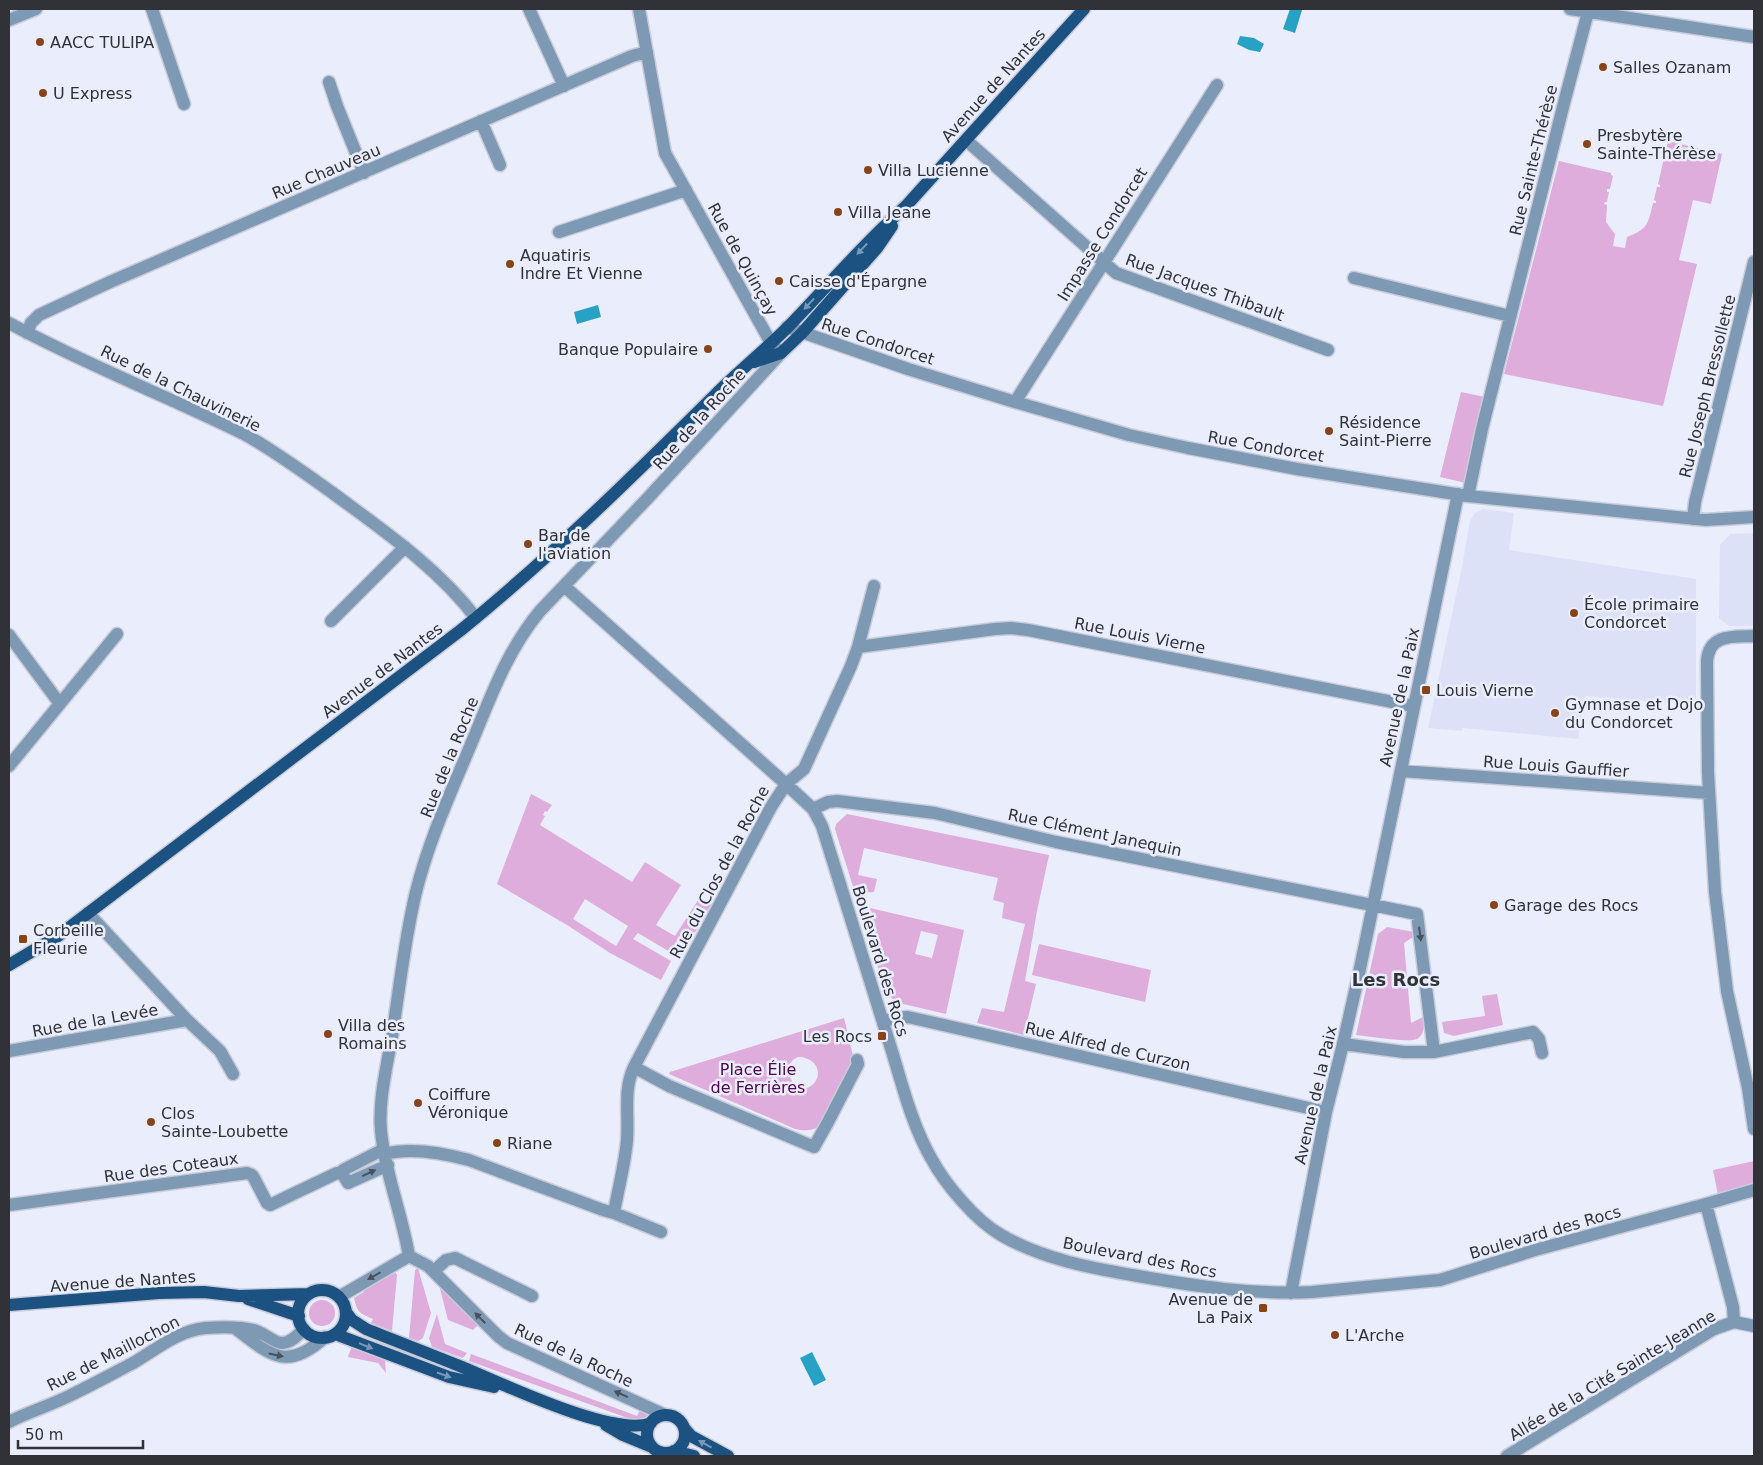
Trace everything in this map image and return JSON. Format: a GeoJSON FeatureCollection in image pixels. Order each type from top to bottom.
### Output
{"type":"FeatureCollection","features":[{"type":"Feature","properties":{"kind":"main road","name":"Avenue de Nantes"},"geometry":{"type":"LineString","coordinates":[[9,965],[58,936],[476,618],[583,524],[746,364],[772,343],[886,224],[906,206],[1084,9]]}},
{"type":"Feature","properties":{"kind":"main road","name":"Avenue de Nantes"},"geometry":{"type":"LineString","coordinates":[[746,364],[781,353],[802,333],[877,248],[906,206]]}},
{"type":"Feature","properties":{"kind":"main road","name":"Avenue de Nantes"},"geometry":{"type":"LineString","coordinates":[[9,1305],[159,1293],[204,1292],[239,1296],[308,1294],[327,1290],[339,1297]]}},
{"type":"Feature","properties":{"kind":"main road"},"geometry":{"type":"LineString","coordinates":[[308,1294],[300,1306],[299,1320],[304,1329],[313,1336],[330,1335],[449,1377],[521,1393]]}},
{"type":"Feature","properties":{"kind":"main road","name":"Avenue de Nantes"},"geometry":{"type":"LineString","coordinates":[[239,1296],[299,1316]]}},
{"type":"Feature","properties":{"kind":"main road"},"geometry":{"type":"LineString","coordinates":[[339,1297],[346,1312],[360,1327],[464,1368],[521,1393],[598,1420],[642,1427],[665,1415],[675,1417],[691,1436],[728,1456]]}},
{"type":"Feature","properties":{"kind":"main road"},"geometry":{"type":"LineString","coordinates":[[330,1335],[344,1324],[346,1312]]}},
{"type":"Feature","properties":{"kind":"main road"},"geometry":{"type":"LineString","coordinates":[[598,1420],[623,1435],[663,1452],[674,1451],[694,1456]]}},
{"type":"Feature","properties":{"kind":"main road"},"geometry":{"type":"LineString","coordinates":[[651,1423],[647,1435],[652,1447]]}},
{"type":"Feature","properties":{"kind":"main road"},"geometry":{"type":"LineString","coordinates":[[674,1451],[683,1443],[684,1428]]}},
{"type":"Feature","properties":{"kind":"street"},"geometry":{"type":"LineString","coordinates":[[9,20],[36,9]]}},
{"type":"Feature","properties":{"kind":"street"},"geometry":{"type":"LineString","coordinates":[[152,9],[184,104]]}},
{"type":"Feature","properties":{"kind":"street"},"geometry":{"type":"LineString","coordinates":[[529,9],[564,86]]}},
{"type":"Feature","properties":{"kind":"street","name":"Rue de Quinçay"},"geometry":{"type":"LineString","coordinates":[[640,9],[666,153],[772,343]]}},
{"type":"Feature","properties":{"kind":"street"},"geometry":{"type":"LineString","coordinates":[[1570,9],[1754,37]]}},
{"type":"Feature","properties":{"kind":"street","name":"Rue Sainte-Thérèse"},"geometry":{"type":"LineString","coordinates":[[1463,495],[1482,430],[1588,12]]}},
{"type":"Feature","properties":{"kind":"street","name":"Rue Chauveau"},"geometry":{"type":"LineString","coordinates":[[27,333],[31,323],[39,315],[110,282],[632,56],[647,52]]}},
{"type":"Feature","properties":{"kind":"street"},"geometry":{"type":"LineString","coordinates":[[329,82],[336,106],[364,173]]}},
{"type":"Feature","properties":{"kind":"street","name":"Impasse Condorcet"},"geometry":{"type":"LineString","coordinates":[[1016,402],[1217,85]]}},
{"type":"Feature","properties":{"kind":"street"},"geometry":{"type":"LineString","coordinates":[[481,121],[500,164]]}},
{"type":"Feature","properties":{"kind":"street","name":"Rue Jacques Thibault"},"geometry":{"type":"LineString","coordinates":[[966,140],[1116,273],[1328,350]]}},
{"type":"Feature","properties":{"kind":"street"},"geometry":{"type":"LineString","coordinates":[[559,232],[686,190]]}},
{"type":"Feature","properties":{"kind":"street","name":"Rue Joseph Bressollette"},"geometry":{"type":"LineString","coordinates":[[1693,519],[1697,493],[1754,262]]}},
{"type":"Feature","properties":{"kind":"street"},"geometry":{"type":"LineString","coordinates":[[1354,278],[1510,316]]}},
{"type":"Feature","properties":{"kind":"street","name":"Rue de la Chauvinerie"},"geometry":{"type":"LineString","coordinates":[[9,323],[244,434],[302,471],[405,547],[452,590],[476,618]]}},
{"type":"Feature","properties":{"kind":"street","name":"Rue Condorcet"},"geometry":{"type":"LineString","coordinates":[[787,328],[908,369],[1016,402],[1129,435],[1188,448],[1297,469],[1463,495],[1706,520],[1754,517]]}},
{"type":"Feature","properties":{"kind":"street"},"geometry":{"type":"LineString","coordinates":[[772,343],[781,353]]}},
{"type":"Feature","properties":{"kind":"street","name":"Rue de la Roche"},"geometry":{"type":"LineString","coordinates":[[665,1415],[507,1343],[434,1271],[409,1256],[406,1237],[385,1156],[380,1114],[411,914],[422,870],[452,789],[508,657],[527,626],[781,353]]}},
{"type":"Feature","properties":{"kind":"street","name":"Avenue de la Paix"},"geometry":{"type":"LineString","coordinates":[[1291,1293],[1326,1112],[1343,1044],[1413,706],[1463,495]]}},
{"type":"Feature","properties":{"kind":"street"},"geometry":{"type":"LineString","coordinates":[[330,621],[405,547]]}},
{"type":"Feature","properties":{"kind":"street","name":"Rue du Clos de la Roche"},"geometry":{"type":"LineString","coordinates":[[564,586],[786,784],[771,807],[629,1077],[627,1087],[627,1140],[614,1213]]}},
{"type":"Feature","properties":{"kind":"street"},"geometry":{"type":"LineString","coordinates":[[786,784],[804,769],[858,648],[874,586]]}},
{"type":"Feature","properties":{"kind":"street","name":"Rue Louis Vierne"},"geometry":{"type":"LineString","coordinates":[[858,648],[1011,628],[1413,706]]}},
{"type":"Feature","properties":{"kind":"street"},"geometry":{"type":"LineString","coordinates":[[9,766],[117,634]]}},
{"type":"Feature","properties":{"kind":"street"},"geometry":{"type":"LineString","coordinates":[[9,636],[60,704]]}},
{"type":"Feature","properties":{"kind":"street"},"geometry":{"type":"LineString","coordinates":[[1754,636],[1728,637],[1715,642],[1710,647],[1707,660],[1709,793],[1715,892],[1727,991],[1752,1096],[1754,1129]]}},
{"type":"Feature","properties":{"kind":"street","name":"Rue Louis Gauffier"},"geometry":{"type":"LineString","coordinates":[[1401,771],[1709,793]]}},
{"type":"Feature","properties":{"kind":"street","name":"Boulevard des Rocs"},"geometry":{"type":"LineString","coordinates":[[786,784],[813,809],[822,826],[915,1124],[931,1160],[962,1201],[1000,1234],[1040,1253],[1065,1261],[1115,1272],[1206,1288],[1291,1293],[1358,1288],[1440,1280],[1535,1250],[1754,1190]]}},
{"type":"Feature","properties":{"kind":"street","name":"Rue Clément Janequin"},"geometry":{"type":"LineString","coordinates":[[813,809],[828,802],[837,801],[935,813],[1056,842],[1372,906]]}},
{"type":"Feature","properties":{"kind":"street"},"geometry":{"type":"LineString","coordinates":[[1372,906],[1417,914],[1434,1052]]}},
{"type":"Feature","properties":{"kind":"street"},"geometry":{"type":"LineString","coordinates":[[88,913],[187,1020],[220,1051],[233,1074]]}},
{"type":"Feature","properties":{"kind":"street","name":"Rue Alfred de Curzon"},"geometry":{"type":"LineString","coordinates":[[883,1022],[894,1018],[908,1017],[1326,1112]]}},
{"type":"Feature","properties":{"kind":"street","name":"Rue de la Levée"},"geometry":{"type":"LineString","coordinates":[[9,1051],[187,1020]]}},
{"type":"Feature","properties":{"kind":"street"},"geometry":{"type":"LineString","coordinates":[[1343,1044],[1404,1052],[1434,1052],[1533,1032],[1539,1039],[1542,1053]]}},
{"type":"Feature","properties":{"kind":"street"},"geometry":{"type":"LineString","coordinates":[[634,1067],[669,1086],[814,1147],[858,1064],[857,1060]]}},
{"type":"Feature","properties":{"kind":"street"},"geometry":{"type":"LineString","coordinates":[[385,1156],[395,1151],[451,1155],[614,1213],[661,1232]]}},
{"type":"Feature","properties":{"kind":"street","name":"Rue des Coteaux"},"geometry":{"type":"LineString","coordinates":[[9,1205],[247,1173],[252,1175],[267,1204],[270,1205],[337,1173],[342,1173],[348,1182],[385,1156]]}},
{"type":"Feature","properties":{"kind":"street"},"geometry":{"type":"LineString","coordinates":[[1706,1204],[1733,1307],[1734,1322],[1754,1326]]}},
{"type":"Feature","properties":{"kind":"street"},"geometry":{"type":"LineString","coordinates":[[339,1297],[409,1256]]}},
{"type":"Feature","properties":{"kind":"street"},"geometry":{"type":"LineString","coordinates":[[434,1271],[446,1260],[454,1258],[532,1296]]}},
{"type":"Feature","properties":{"kind":"street","name":"Allée de la Cité Sainte-Jeanne"},"geometry":{"type":"LineString","coordinates":[[1508,1456],[1714,1329],[1734,1322]]}},
{"type":"Feature","properties":{"kind":"street","name":"Rue de Maillochon"},"geometry":{"type":"LineString","coordinates":[[9,1422],[68,1397],[184,1333],[205,1328],[255,1330],[282,1343],[298,1336],[304,1329]]}},
{"type":"Feature","properties":{"kind":"street"},"geometry":{"type":"LineString","coordinates":[[236,1329],[268,1353],[277,1357],[308,1351],[330,1335]]}},
{"type":"Feature","properties":{"kind":"shaded area","name":"École primaire Condorcet"},"geometry":{"type":"Polygon","coordinates":[[[1483,509],[1514,513],[1509,550],[1696,579],[1696,705],[1585,696],[1578,739],[1463,728],[1462,731],[1428,728],[1470,521],[1475,513],[1483,509]]]}},
{"type":"Feature","properties":{"kind":"shaded area"},"geometry":{"type":"Polygon","coordinates":[[[1754,533],[1754,626],[1729,626],[1719,618],[1720,545],[1730,534],[1754,533]]]}},
{"type":"Feature","properties":{"kind":"green space"},"geometry":{"type":"Polygon","coordinates":[[[1668,141],[1722,154],[1711,204],[1693,200],[1679,260],[1697,264],[1663,406],[1504,374],[1559,161],[1611,173],[1613,176],[1610,189],[1607,189],[1607,192],[1609,192],[1607,202],[1604,204],[1607,205],[1606,222],[1615,234],[1613,246],[1625,248],[1627,237],[1646,225],[1653,203],[1656,203],[1654,200],[1657,187],[1660,187],[1658,184],[1668,141]]]}},
{"type":"Feature","properties":{"kind":"green space"},"geometry":{"type":"Polygon","coordinates":[[[1461,392],[1485,397],[1466,483],[1440,477],[1461,392]]]}},
{"type":"Feature","properties":{"kind":"green space"},"geometry":{"type":"Polygon","coordinates":[[[531,794],[552,805],[547,812],[545,811],[543,815],[545,816],[540,825],[632,882],[645,862],[681,885],[656,925],[675,936],[700,897],[712,903],[680,958],[638,933],[633,939],[671,961],[661,980],[610,953],[497,884],[531,794]],[[585,899],[573,919],[616,946],[628,926],[585,899]]]}},
{"type":"Feature","properties":{"kind":"green space"},"geometry":{"type":"Polygon","coordinates":[[[847,814],[1049,855],[1025,981],[1036,984],[1024,1035],[977,1023],[982,1008],[1004,1012],[1025,924],[1002,918],[1004,903],[993,900],[998,878],[864,848],[858,875],[877,879],[874,892],[855,893],[835,829],[836,824],[847,814]]]}},
{"type":"Feature","properties":{"kind":"green space"},"geometry":{"type":"Polygon","coordinates":[[[870,908],[964,930],[946,1014],[899,1003],[887,995],[859,909],[870,908]],[[921,931],[915,954],[932,958],[938,935],[921,931]]]}},
{"type":"Feature","properties":{"kind":"green space"},"geometry":{"type":"Polygon","coordinates":[[[1387,927],[1414,932],[1416,935],[1404,943],[1411,1023],[1423,1017],[1423,1032],[1417,1039],[1397,1040],[1356,1035],[1378,934],[1387,927]]]}},
{"type":"Feature","properties":{"kind":"green space"},"geometry":{"type":"Polygon","coordinates":[[[1039,944],[1151,970],[1145,1002],[1032,975],[1039,944]]]}},
{"type":"Feature","properties":{"kind":"green space"},"geometry":{"type":"Polygon","coordinates":[[[1497,994],[1503,1025],[1454,1036],[1444,1033],[1442,1022],[1485,1016],[1482,996],[1497,994]]]}},
{"type":"Feature","properties":{"kind":"green space","name":"Place Élie de Ferrières"},"geometry":{"type":"Polygon","coordinates":[[[844,1018],[854,1060],[820,1126],[808,1130],[795,1129],[669,1074],[670,1072],[844,1018]],[[798,1057],[793,1060],[789,1069],[793,1083],[801,1090],[814,1083],[818,1072],[812,1061],[798,1057]]]}},
{"type":"Feature","properties":{"kind":"green space"},"geometry":{"type":"Polygon","coordinates":[[[1754,1161],[1754,1185],[1718,1195],[1713,1170],[1754,1161]]]}},
{"type":"Feature","properties":{"kind":"green space"},"geometry":{"type":"Polygon","coordinates":[[[418,1268],[431,1313],[423,1338],[418,1341],[409,1338],[415,1270],[418,1268]]]}},
{"type":"Feature","properties":{"kind":"green space"},"geometry":{"type":"Polygon","coordinates":[[[394,1271],[397,1275],[392,1331],[371,1323],[373,1319],[359,1312],[354,1298],[364,1292],[362,1288],[394,1271]]]}},
{"type":"Feature","properties":{"kind":"green space"},"geometry":{"type":"Polygon","coordinates":[[[438,1281],[479,1324],[473,1330],[448,1320],[438,1281]]]}},
{"type":"Feature","properties":{"kind":"green space"},"geometry":{"type":"Polygon","coordinates":[[[322,1300],[331,1304],[335,1313],[331,1322],[322,1326],[313,1322],[309,1313],[313,1304],[322,1300]]]}},
{"type":"Feature","properties":{"kind":"green space"},"geometry":{"type":"Polygon","coordinates":[[[437,1314],[445,1344],[467,1353],[463,1358],[432,1347],[429,1338],[437,1314]]]}},
{"type":"Feature","properties":{"kind":"green space"},"geometry":{"type":"Polygon","coordinates":[[[352,1346],[385,1360],[386,1373],[378,1363],[348,1357],[352,1346]]]}},
{"type":"Feature","properties":{"kind":"green space"},"geometry":{"type":"Polygon","coordinates":[[[471,1354],[637,1416],[641,1408],[649,1414],[644,1419],[636,1421],[469,1361],[471,1354]]]}},
{"type":"Feature","properties":{"kind":"water"},"geometry":{"type":"Polygon","coordinates":[[[1290,9],[1302,10],[1295,33],[1283,29],[1290,9]]]}},
{"type":"Feature","properties":{"kind":"water"},"geometry":{"type":"Polygon","coordinates":[[[1240,36],[1254,38],[1264,44],[1260,52],[1249,50],[1237,44],[1240,36]]]}},
{"type":"Feature","properties":{"kind":"water"},"geometry":{"type":"Polygon","coordinates":[[[598,305],[601,317],[577,324],[574,312],[598,305]]]}},
{"type":"Feature","properties":{"kind":"water"},"geometry":{"type":"Polygon","coordinates":[[[812,1352],[826,1380],[814,1386],[800,1358],[812,1352]]]}},
{"type":"Feature","properties":{"kind":"place","name":"AACC TULIPA"},"geometry":{"type":"Point","coordinates":[40,42]}},
{"type":"Feature","properties":{"kind":"place","name":"Salles Ozanam"},"geometry":{"type":"Point","coordinates":[1603,67]}},
{"type":"Feature","properties":{"kind":"place","name":"U Express"},"geometry":{"type":"Point","coordinates":[43,93]}},
{"type":"Feature","properties":{"kind":"place","name":"Presbytère Sainte-Thérèse"},"geometry":{"type":"Point","coordinates":[1587,144]}},
{"type":"Feature","properties":{"kind":"place","name":"Villa Lucienne"},"geometry":{"type":"Point","coordinates":[868,170]}},
{"type":"Feature","properties":{"kind":"place","name":"Villa Jeane"},"geometry":{"type":"Point","coordinates":[838,212]}},
{"type":"Feature","properties":{"kind":"place","name":"Aquatiris Indre Et Vienne"},"geometry":{"type":"Point","coordinates":[510,264]}},
{"type":"Feature","properties":{"kind":"place","name":"Caisse d'Épargne"},"geometry":{"type":"Point","coordinates":[779,281]}},
{"type":"Feature","properties":{"kind":"place","name":"Banque Populaire"},"geometry":{"type":"Point","coordinates":[708,349]}},
{"type":"Feature","properties":{"kind":"place","name":"Résidence Saint-Pierre"},"geometry":{"type":"Point","coordinates":[1329,431]}},
{"type":"Feature","properties":{"kind":"place","name":"Bar de l'aviation"},"geometry":{"type":"Point","coordinates":[528,544]}},
{"type":"Feature","properties":{"kind":"place","name":"École primaire Condorcet"},"geometry":{"type":"Point","coordinates":[1574,613]}},
{"type":"Feature","properties":{"kind":"place","name":"Louis Vierne"},"geometry":{"type":"Point","coordinates":[1426,690]}},
{"type":"Feature","properties":{"kind":"place","name":"Gymnase et Dojo du Condorcet"},"geometry":{"type":"Point","coordinates":[1555,713]}},
{"type":"Feature","properties":{"kind":"place","name":"Garage des Rocs"},"geometry":{"type":"Point","coordinates":[1494,905]}},
{"type":"Feature","properties":{"kind":"place","name":"Corbeille Fleurie"},"geometry":{"type":"Point","coordinates":[23,939]}},
{"type":"Feature","properties":{"kind":"place","name":"Villa des Romains"},"geometry":{"type":"Point","coordinates":[328,1034]}},
{"type":"Feature","properties":{"kind":"place","name":"Les Rocs"},"geometry":{"type":"Point","coordinates":[882,1036]}},
{"type":"Feature","properties":{"kind":"place","name":"Coiffure Véronique"},"geometry":{"type":"Point","coordinates":[418,1103]}},
{"type":"Feature","properties":{"kind":"place","name":"Clos Sainte-Loubette"},"geometry":{"type":"Point","coordinates":[151,1122]}},
{"type":"Feature","properties":{"kind":"place","name":"Riane"},"geometry":{"type":"Point","coordinates":[497,1143]}},
{"type":"Feature","properties":{"kind":"place","name":"Avenue de La Paix"},"geometry":{"type":"Point","coordinates":[1263,1308]}},
{"type":"Feature","properties":{"kind":"place","name":"L'Arche"},"geometry":{"type":"Point","coordinates":[1335,1335]}},
{"type":"Feature","properties":{"kind":"district","name":"Les Rocs"},"geometry":{"type":"Point","coordinates":[1396,980]}}]}
